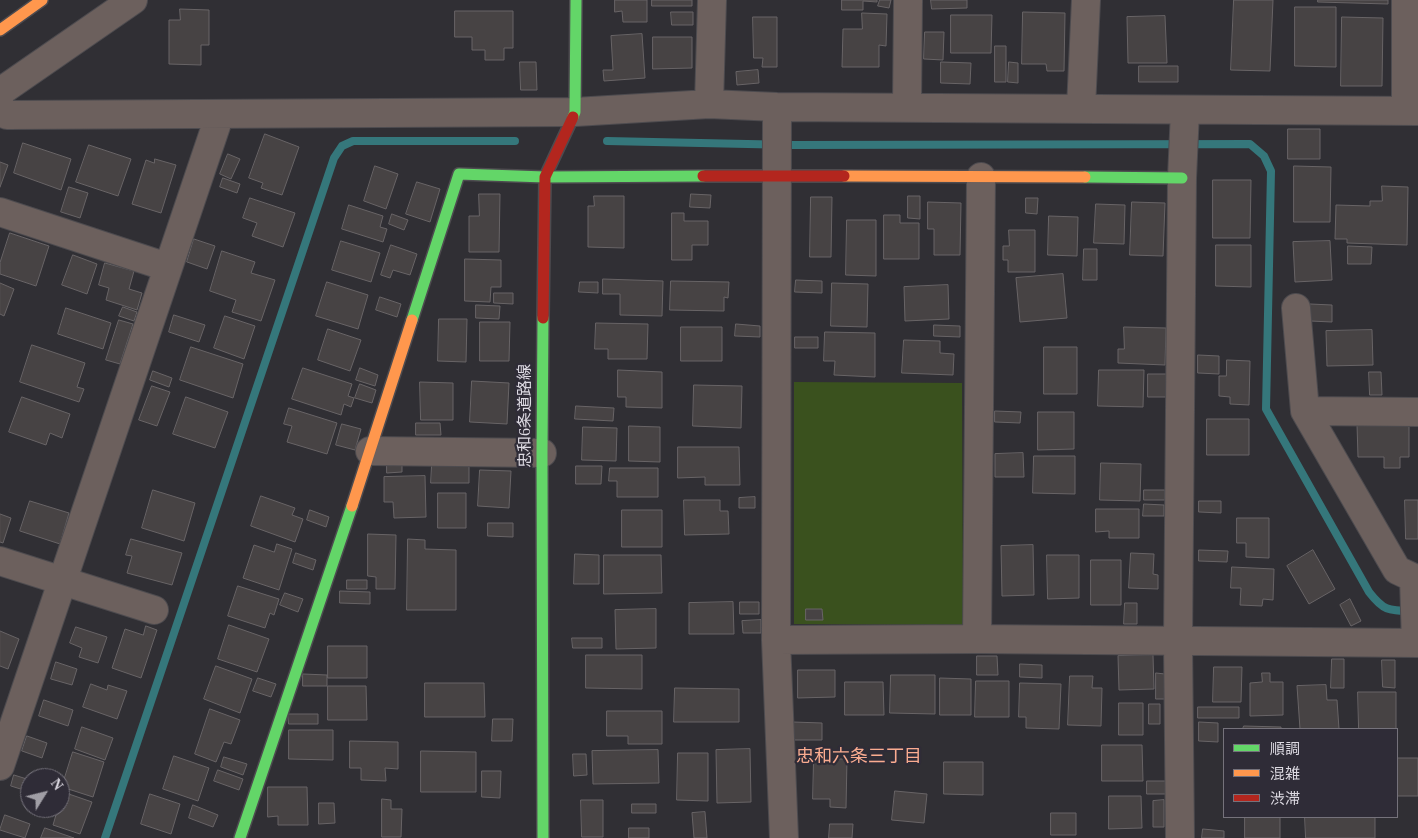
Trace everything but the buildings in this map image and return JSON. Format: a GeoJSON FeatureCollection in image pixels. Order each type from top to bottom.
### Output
{"type":"FeatureCollection","features":[{"type":"Feature","properties":{"kind":"main road"},"geometry":{"type":"LineString","coordinates":[[0,30],[42,0]]}},
{"type":"Feature","properties":{"kind":"main road","name":"忠和6条道路線"},"geometry":{"type":"LineString","coordinates":[[543,838],[542,453],[545,177],[575,112],[576,0]]}},
{"type":"Feature","properties":{"kind":"main road"},"geometry":{"type":"LineString","coordinates":[[240,838],[370,451],[459,174],[545,177],[777,165],[981,177],[1184,143]]}},
{"type":"Feature","properties":{"kind":"street"},"geometry":{"type":"LineString","coordinates":[[2,105],[134,0]]}},
{"type":"Feature","properties":{"kind":"street"},"geometry":{"type":"LineString","coordinates":[[709,104],[712,0]]}},
{"type":"Feature","properties":{"kind":"street"},"geometry":{"type":"LineString","coordinates":[[907,106],[908,0]]}},
{"type":"Feature","properties":{"kind":"street"},"geometry":{"type":"LineString","coordinates":[[1080,108],[1086,0]]}},
{"type":"Feature","properties":{"kind":"street"},"geometry":{"type":"LineString","coordinates":[[2,105],[220,114],[575,112],[709,104],[777,117],[907,106],[1080,108],[1184,143],[1412,111],[1406,0]]}},
{"type":"Feature","properties":{"kind":"street"},"geometry":{"type":"LineString","coordinates":[[0,766],[220,114]]}},
{"type":"Feature","properties":{"kind":"street"},"geometry":{"type":"LineString","coordinates":[[777,117],[776,640],[784,838]]}},
{"type":"Feature","properties":{"kind":"street"},"geometry":{"type":"LineString","coordinates":[[1180,838],[1178,641],[1184,143]]}},
{"type":"Feature","properties":{"kind":"street"},"geometry":{"type":"LineString","coordinates":[[977,639],[981,177]]}},
{"type":"Feature","properties":{"kind":"street"},"geometry":{"type":"LineString","coordinates":[[0,212],[167,267]]}},
{"type":"Feature","properties":{"kind":"street"},"geometry":{"type":"LineString","coordinates":[[776,640],[1178,641],[1416,610],[1397,570],[1305,411],[1296,308]]}},
{"type":"Feature","properties":{"kind":"street"},"geometry":{"type":"LineString","coordinates":[[1305,411],[1418,412]]}},
{"type":"Feature","properties":{"kind":"street"},"geometry":{"type":"LineString","coordinates":[[370,451],[542,453]]}},
{"type":"Feature","properties":{"kind":"street"},"geometry":{"type":"LineString","coordinates":[[0,561],[61,582],[154,610]]}},
{"type":"Feature","properties":{"kind":"green space"},"geometry":{"type":"Polygon","coordinates":[[[794,382],[962,383],[963,625],[794,624],[794,382]]]}},
{"type":"Feature","properties":{"kind":"waterway"},"geometry":{"type":"LineString","coordinates":[[105,838],[334,158],[342,146],[353,141],[515,141]]}},
{"type":"Feature","properties":{"kind":"waterway"},"geometry":{"type":"LineString","coordinates":[[607,141],[794,145],[1250,144],[1264,156],[1271,171],[1266,409],[1369,592],[1382,606],[1391,610],[1411,611]]}},
{"type":"Feature","properties":{"kind":"traffic: fast"},"geometry":{"type":"LineString","coordinates":[[573,117],[575,112],[576,0]]}},
{"type":"Feature","properties":{"kind":"traffic: fast"},"geometry":{"type":"LineString","coordinates":[[412,320],[459,174],[545,177],[703,176]]}},
{"type":"Feature","properties":{"kind":"traffic: fast"},"geometry":{"type":"LineString","coordinates":[[1085,177],[1182,178]]}},
{"type":"Feature","properties":{"kind":"traffic: fast"},"geometry":{"type":"LineString","coordinates":[[543,318],[543,838]]}},
{"type":"Feature","properties":{"kind":"traffic: fast"},"geometry":{"type":"LineString","coordinates":[[240,838],[352,506]]}},
{"type":"Feature","properties":{"kind":"traffic: slow"},"geometry":{"type":"LineString","coordinates":[[0,30],[42,0]]}},
{"type":"Feature","properties":{"kind":"traffic: slow"},"geometry":{"type":"LineString","coordinates":[[844,176],[1085,177]]}},
{"type":"Feature","properties":{"kind":"traffic: slow"},"geometry":{"type":"LineString","coordinates":[[352,506],[412,320]]}},
{"type":"Feature","properties":{"kind":"traffic: jam"},"geometry":{"type":"LineString","coordinates":[[543,318],[545,177],[573,117]]}},
{"type":"Feature","properties":{"kind":"traffic: jam"},"geometry":{"type":"LineString","coordinates":[[703,176],[844,176]]}},
{"type":"Feature","properties":{"kind":"district","name":"忠和六条三丁目"},"geometry":{"type":"Point","coordinates":[859,757]}}]}
